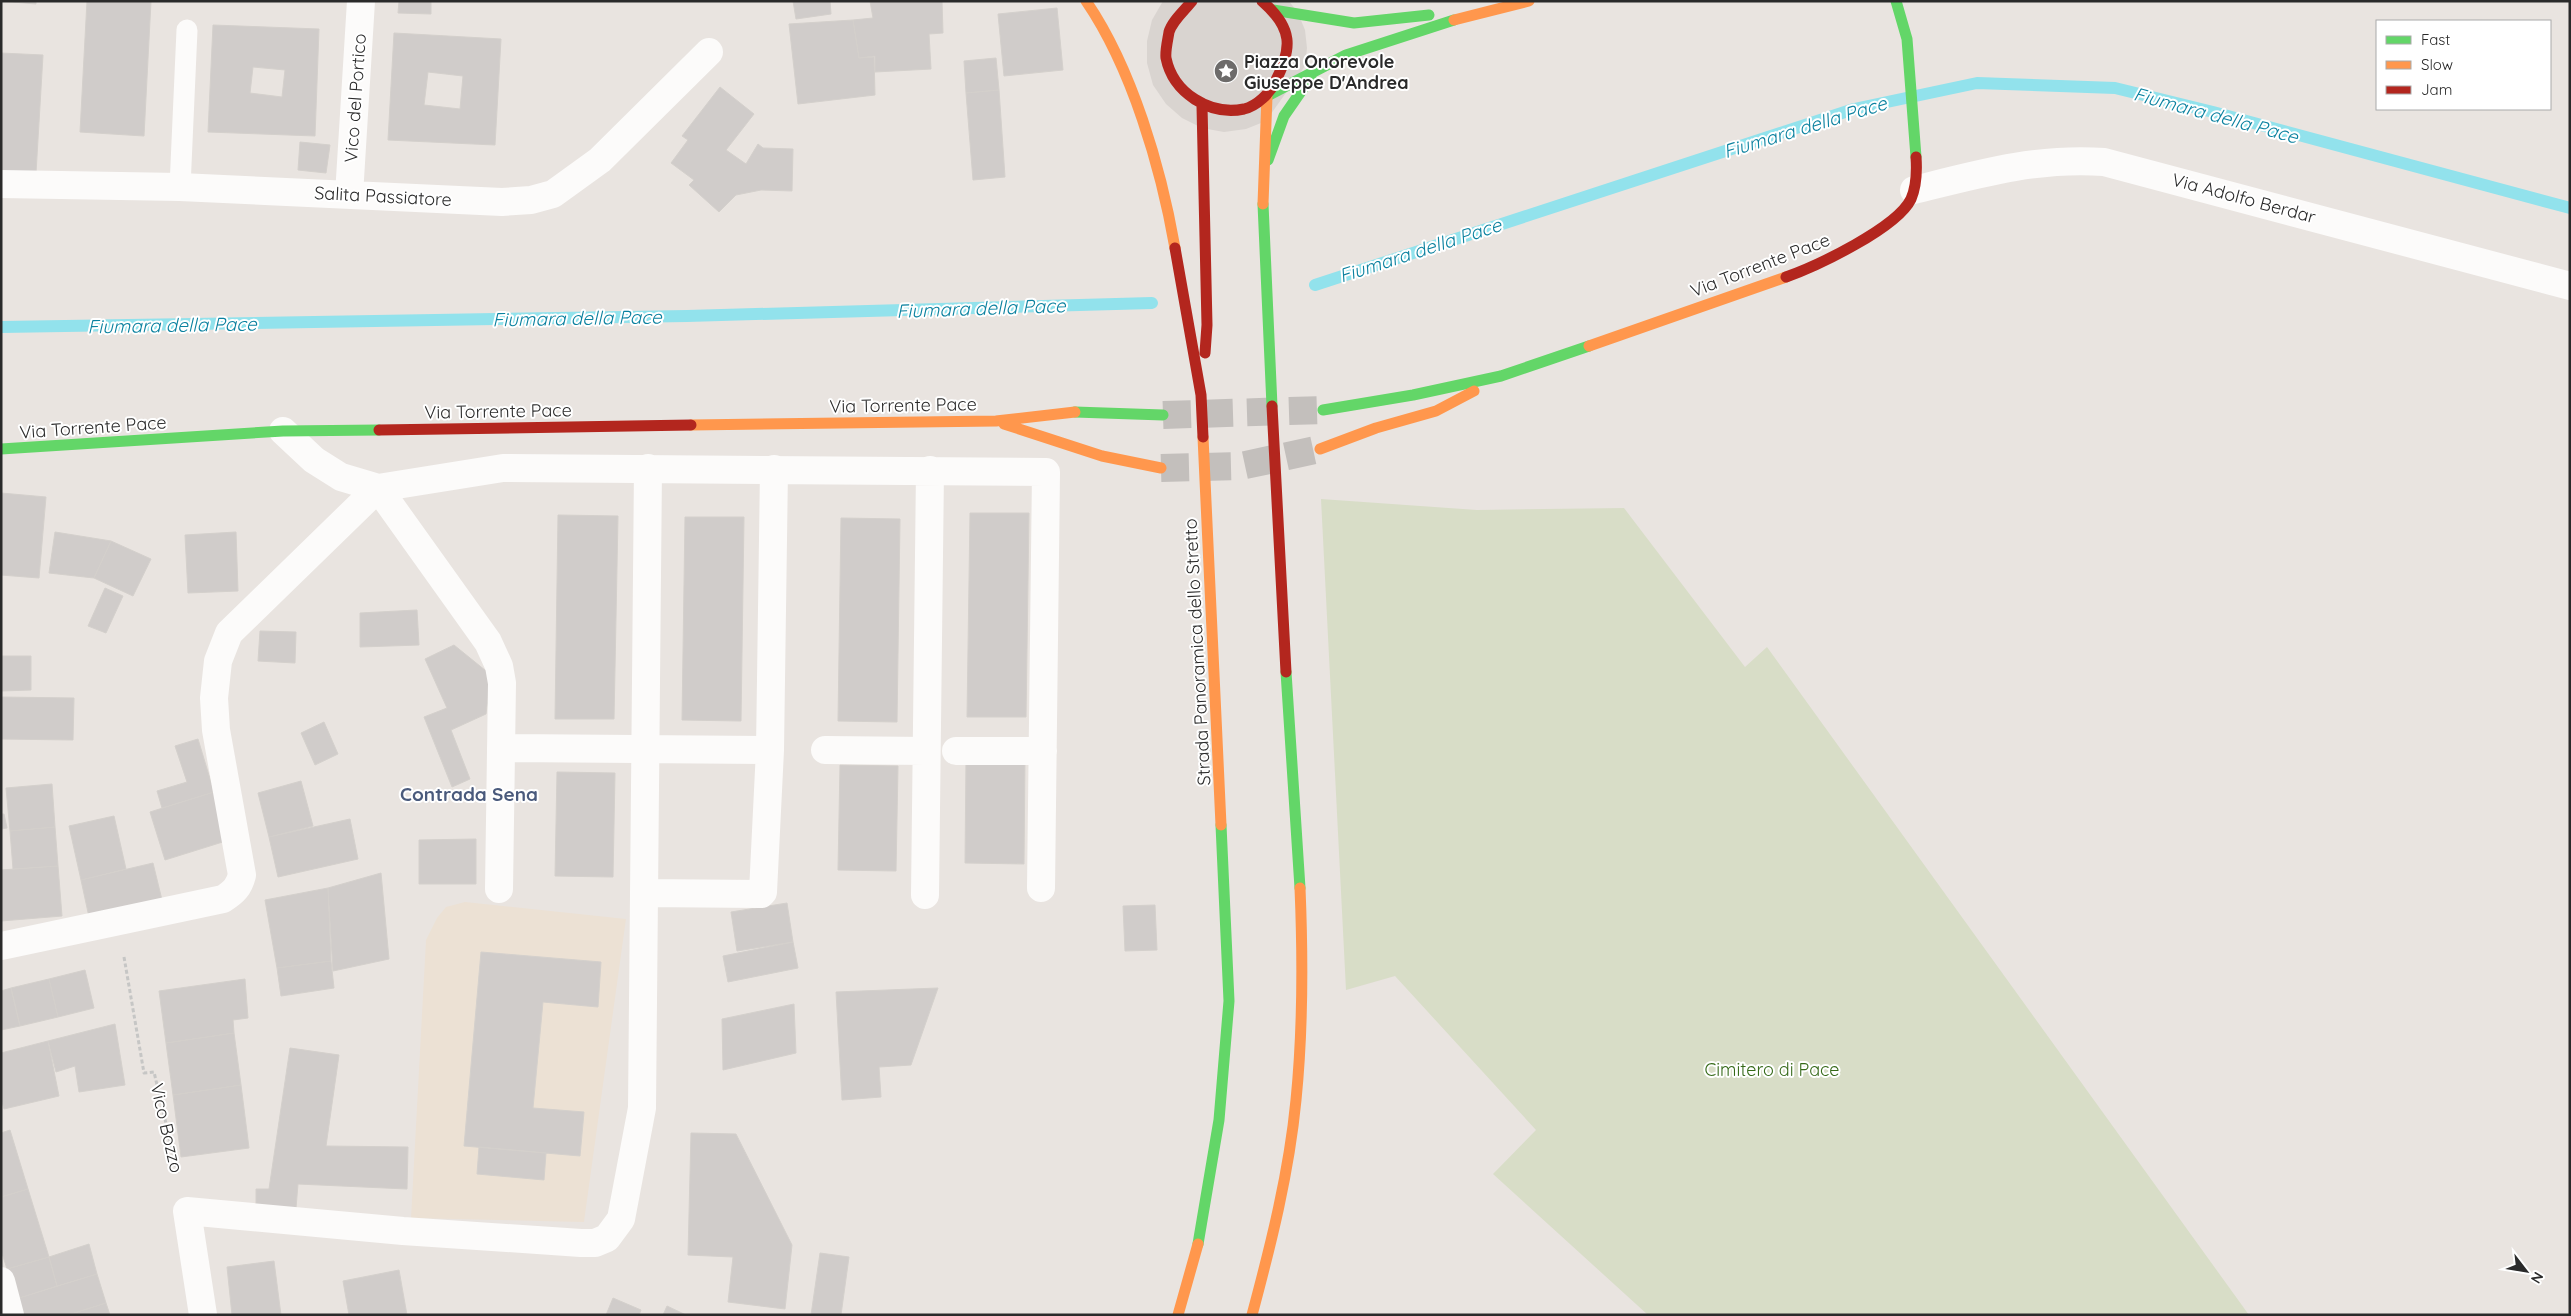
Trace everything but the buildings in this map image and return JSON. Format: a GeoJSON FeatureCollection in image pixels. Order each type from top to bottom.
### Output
{"type":"FeatureCollection","features":[{"type":"Feature","properties":{"kind":"main road","name":"Strada Panoramica dello Stretto"},"geometry":{"type":"LineString","coordinates":[[1086,1],[1098,20],[1126,78],[1154,160],[1172,230],[1201,394],[1229,1001],[1226,1063],[1210,1183],[1203,1223],[1178,1315]]}},
{"type":"Feature","properties":{"kind":"main road"},"geometry":{"type":"LineString","coordinates":[[1192,1],[1173,23],[1166,42],[1167,62],[1174,80],[1186,96],[1202,106],[1225,111],[1248,108],[1319,68],[1346,55],[1381,42],[1490,9],[1528,1]]}},
{"type":"Feature","properties":{"kind":"main road"},"geometry":{"type":"LineString","coordinates":[[1252,1315],[1268,1255],[1290,1149],[1296,1098],[1302,1001],[1296,846],[1264,258],[1263,176],[1267,96],[1282,78],[1288,54],[1284,30],[1273,10],[1262,1]]}},
{"type":"Feature","properties":{"kind":"main road","name":"Via Torrente Pace"},"geometry":{"type":"LineString","coordinates":[[1323,410],[1413,395],[1502,376],[1807,270],[1850,248],[1899,214],[1906,208],[1914,190],[1917,176],[1907,39],[1896,1]]}},
{"type":"Feature","properties":{"kind":"main road"},"geometry":{"type":"LineString","coordinates":[[1168,8],[1173,23]]}},
{"type":"Feature","properties":{"kind":"main road"},"geometry":{"type":"LineString","coordinates":[[1273,10],[1354,23],[1490,9]]}},
{"type":"Feature","properties":{"kind":"main road"},"geometry":{"type":"LineString","coordinates":[[1263,176],[1274,136],[1291,99],[1319,68]]}},
{"type":"Feature","properties":{"kind":"main road"},"geometry":{"type":"LineString","coordinates":[[1201,394],[1207,325],[1202,106]]}},
{"type":"Feature","properties":{"kind":"main road","name":"Via Torrente Pace"},"geometry":{"type":"LineString","coordinates":[[1320,449],[1376,428],[1436,411],[1502,376]]}},
{"type":"Feature","properties":{"kind":"main road","name":"Via Torrente Pace"},"geometry":{"type":"LineString","coordinates":[[1,449],[283,431],[996,421],[1078,412],[1163,414]]}},
{"type":"Feature","properties":{"kind":"main road","name":"Via Torrente Pace"},"geometry":{"type":"LineString","coordinates":[[996,421],[1102,456],[1162,468]]}},
{"type":"Feature","properties":{"kind":"street","name":"Vico del Portico"},"geometry":{"type":"LineString","coordinates":[[349,195],[361,1]]}},
{"type":"Feature","properties":{"kind":"street","name":"Salita Passiatore"},"geometry":{"type":"LineString","coordinates":[[1,184],[180,187],[502,202],[531,200],[552,194],[600,160],[709,52]]}},
{"type":"Feature","properties":{"kind":"street","name":"Via Adolfo Berdar"},"geometry":{"type":"LineString","coordinates":[[1914,190],[2028,164],[2069,159],[2104,162],[2570,286]]}},
{"type":"Feature","properties":{"kind":"street"},"geometry":{"type":"LineString","coordinates":[[283,431],[314,460],[341,477],[378,488],[503,468],[1046,472],[1041,888]]}},
{"type":"Feature","properties":{"kind":"street"},"geometry":{"type":"LineString","coordinates":[[203,1315],[187,1211],[403,1231],[581,1243],[595,1243],[607,1238],[621,1219],[642,1108],[648,468]]}},
{"type":"Feature","properties":{"kind":"street"},"geometry":{"type":"LineString","coordinates":[[644,893],[761,894],[763,892],[770,750],[774,470]]}},
{"type":"Feature","properties":{"kind":"street"},"geometry":{"type":"LineString","coordinates":[[925,895],[930,470]]}},
{"type":"Feature","properties":{"kind":"street"},"geometry":{"type":"LineString","coordinates":[[378,488],[488,642],[499,666],[502,683],[499,889]]}},
{"type":"Feature","properties":{"kind":"street"},"geometry":{"type":"LineString","coordinates":[[1,946],[223,899],[240,885],[242,875],[216,730],[214,698],[218,661],[229,633],[378,488]]}},
{"type":"Feature","properties":{"kind":"street"},"geometry":{"type":"LineString","coordinates":[[501,748],[770,750]]}},
{"type":"Feature","properties":{"kind":"street"},"geometry":{"type":"LineString","coordinates":[[825,750],[926,751]]}},
{"type":"Feature","properties":{"kind":"street"},"geometry":{"type":"LineString","coordinates":[[956,751],[1042,751]]}},
{"type":"Feature","properties":{"kind":"street"},"geometry":{"type":"LineString","coordinates":[[1,1281],[10,1315]]}},
{"type":"Feature","properties":{"kind":"lane"},"geometry":{"type":"LineString","coordinates":[[180,187],[187,30]]}},
{"type":"Feature","properties":{"kind":"path","name":"Vico Bozzo"},"geometry":{"type":"LineString","coordinates":[[118,922],[144,1073],[154,1072],[187,1211]]}},
{"type":"Feature","properties":{"kind":"shaded area","name":"Piazza Onorevole Giuseppe D'Andrea"},"geometry":{"type":"Polygon","coordinates":[[[1163,1],[1289,1],[1298,13],[1305,30],[1307,48],[1305,66],[1266,121],[1246,129],[1224,132],[1202,128],[1182,118],[1166,104],[1153,85],[1147,63],[1147,41],[1152,20],[1163,1]]]}},
{"type":"Feature","properties":{"kind":"shaded area"},"geometry":{"type":"Polygon","coordinates":[[[465,902],[626,919],[584,1222],[411,1218],[426,940],[437,918],[446,907],[465,902]]]}},
{"type":"Feature","properties":{"kind":"green space","name":"Cimitero di Pace"},"geometry":{"type":"Polygon","coordinates":[[[1321,499],[1477,510],[1624,508],[1745,667],[1767,647],[2249,1315],[1648,1315],[1493,1174],[1536,1130],[1395,976],[1346,990],[1321,499]]]}},
{"type":"Feature","properties":{"kind":"waterway","name":"Fiumara della Pace"},"geometry":{"type":"LineString","coordinates":[[1315,285],[1854,109],[1977,83],[2115,88],[2213,112],[2570,208]]}},
{"type":"Feature","properties":{"kind":"waterway","name":"Fiumara della Pace"},"geometry":{"type":"LineString","coordinates":[[1,327],[687,316],[1152,303]]}},
{"type":"Feature","properties":{"kind":"tunnel"},"geometry":{"type":"LineString","coordinates":[[1163,415],[1323,410]]}},
{"type":"Feature","properties":{"kind":"tunnel"},"geometry":{"type":"LineString","coordinates":[[1161,468],[1241,466],[1320,449]]}},
{"type":"Feature","properties":{"kind":"traffic: fast"},"geometry":{"type":"LineString","coordinates":[[1896,1],[1907,39],[1916,157]]}},
{"type":"Feature","properties":{"kind":"traffic: fast"},"geometry":{"type":"LineString","coordinates":[[1273,10],[1354,23],[1429,15]]}},
{"type":"Feature","properties":{"kind":"traffic: fast"},"geometry":{"type":"LineString","coordinates":[[1267,96],[1346,55],[1454,20]]}},
{"type":"Feature","properties":{"kind":"traffic: fast"},"geometry":{"type":"LineString","coordinates":[[1268,160],[1284,116],[1311,77]]}},
{"type":"Feature","properties":{"kind":"traffic: fast"},"geometry":{"type":"LineString","coordinates":[[1263,204],[1272,406]]}},
{"type":"Feature","properties":{"kind":"traffic: fast"},"geometry":{"type":"LineString","coordinates":[[1323,410],[1413,395],[1501,376],[1589,346]]}},
{"type":"Feature","properties":{"kind":"traffic: fast"},"geometry":{"type":"LineString","coordinates":[[1075,412],[1163,415]]}},
{"type":"Feature","properties":{"kind":"traffic: fast"},"geometry":{"type":"LineString","coordinates":[[1,449],[283,431],[379,430]]}},
{"type":"Feature","properties":{"kind":"traffic: fast"},"geometry":{"type":"LineString","coordinates":[[1286,672],[1300,888]]}},
{"type":"Feature","properties":{"kind":"traffic: fast"},"geometry":{"type":"LineString","coordinates":[[1198,1244],[1219,1120],[1229,1001],[1221,825]]}},
{"type":"Feature","properties":{"kind":"traffic: slow"},"geometry":{"type":"LineString","coordinates":[[1086,1],[1102,28],[1131,88],[1153,152],[1175,248]]}},
{"type":"Feature","properties":{"kind":"traffic: slow"},"geometry":{"type":"LineString","coordinates":[[1454,20],[1529,1]]}},
{"type":"Feature","properties":{"kind":"traffic: slow"},"geometry":{"type":"LineString","coordinates":[[1263,204],[1267,96]]}},
{"type":"Feature","properties":{"kind":"traffic: slow"},"geometry":{"type":"LineString","coordinates":[[1589,346],[1786,277]]}},
{"type":"Feature","properties":{"kind":"traffic: slow"},"geometry":{"type":"LineString","coordinates":[[1320,449],[1376,428],[1436,411],[1474,391]]}},
{"type":"Feature","properties":{"kind":"traffic: slow"},"geometry":{"type":"LineString","coordinates":[[691,425],[996,421],[1075,412]]}},
{"type":"Feature","properties":{"kind":"traffic: slow"},"geometry":{"type":"LineString","coordinates":[[1004,424],[1102,456],[1161,468]]}},
{"type":"Feature","properties":{"kind":"traffic: slow"},"geometry":{"type":"LineString","coordinates":[[1203,437],[1221,825]]}},
{"type":"Feature","properties":{"kind":"traffic: slow"},"geometry":{"type":"LineString","coordinates":[[1252,1315],[1284,1181],[1293,1127],[1300,1047],[1302,994],[1300,888]]}},
{"type":"Feature","properties":{"kind":"traffic: slow"},"geometry":{"type":"LineString","coordinates":[[1178,1315],[1198,1244]]}},
{"type":"Feature","properties":{"kind":"traffic: jam"},"geometry":{"type":"LineString","coordinates":[[1192,1],[1176,20],[1169,32],[1166,58],[1170,71],[1176,82],[1195,99],[1218,109],[1231,110],[1244,109],[1254,105],[1266,95],[1273,86],[1285,59],[1287,39],[1284,30],[1280,20],[1262,1]]}},
{"type":"Feature","properties":{"kind":"traffic: jam"},"geometry":{"type":"LineString","coordinates":[[1202,106],[1207,325],[1205,353]]}},
{"type":"Feature","properties":{"kind":"traffic: jam"},"geometry":{"type":"LineString","coordinates":[[1786,277],[1855,245],[1890,222],[1903,210],[1911,199],[1916,173],[1916,157]]}},
{"type":"Feature","properties":{"kind":"traffic: jam"},"geometry":{"type":"LineString","coordinates":[[1175,248],[1201,395],[1203,437]]}},
{"type":"Feature","properties":{"kind":"traffic: jam"},"geometry":{"type":"LineString","coordinates":[[1272,406],[1286,672]]}},
{"type":"Feature","properties":{"kind":"traffic: jam"},"geometry":{"type":"LineString","coordinates":[[379,430],[691,425]]}},
{"type":"Feature","properties":{"kind":"place","name":"Piazza Onorevole Giuseppe D'Andrea"},"geometry":{"type":"Point","coordinates":[1226,71]}},
{"type":"Feature","properties":{"kind":"district","name":"Contrada Sena"},"geometry":{"type":"Point","coordinates":[469,794]}}]}
